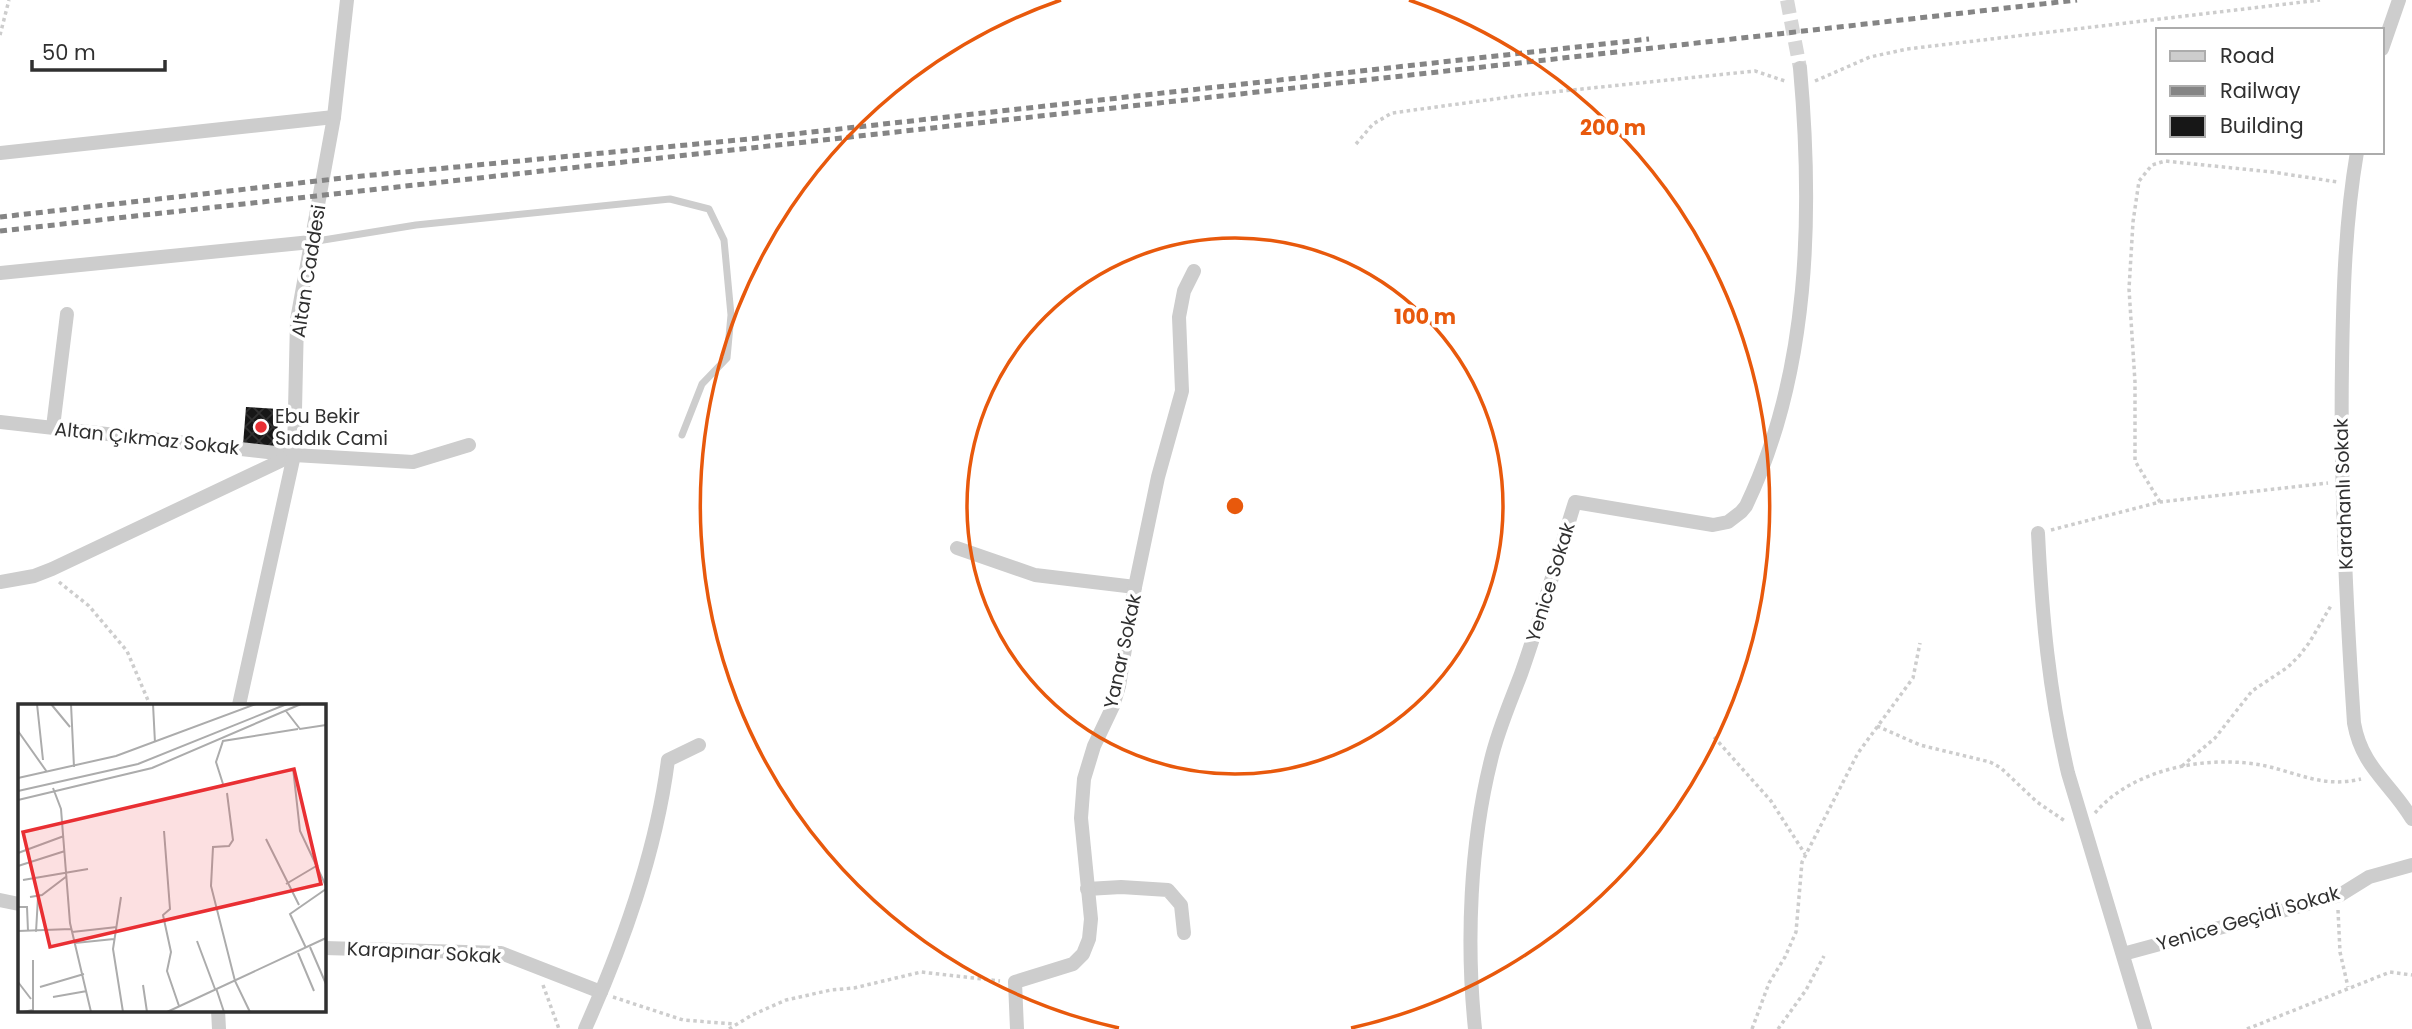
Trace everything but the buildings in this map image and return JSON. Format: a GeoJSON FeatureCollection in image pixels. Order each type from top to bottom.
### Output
{"type":"FeatureCollection","features":[{"type":"Feature","properties":{"kind":"street","name":"Altan Caddesi"},"geometry":{"type":"LineString","coordinates":[[239,704],[294,454],[297,320],[334,117],[347,0]]}},
{"type":"Feature","properties":{"kind":"street"},"geometry":{"type":"LineString","coordinates":[[2384,43],[2399,0]]}},
{"type":"Feature","properties":{"kind":"street","name":"Yenice Sokak"},"geometry":{"type":"LineString","coordinates":[[1475,1029],[1469,960],[1477,830],[1483,794],[1500,730],[1521,674],[1575,502],[1705,524],[1721,524],[1741,512],[1768,455],[1785,402],[1796,342],[1805,208],[1805,125],[1800,68]]}},
{"type":"Feature","properties":{"kind":"street"},"geometry":{"type":"LineString","coordinates":[[0,153],[334,117]]}},
{"type":"Feature","properties":{"kind":"street","name":"Karahanlı Sokak"},"geometry":{"type":"LineString","coordinates":[[2357,154],[2342,339],[2342,482],[2354,723],[2360,748],[2412,818]]}},
{"type":"Feature","properties":{"kind":"street"},"geometry":{"type":"LineString","coordinates":[[0,273],[311,242]]}},
{"type":"Feature","properties":{"kind":"street","name":"Yanar Sokak"},"geometry":{"type":"LineString","coordinates":[[1015,982],[1073,964],[1083,954],[1091,929],[1081,818],[1084,779],[1094,746],[1109,716],[1119,686],[1135,586],[1158,477],[1182,391],[1179,317],[1184,291],[1194,271]]}},
{"type":"Feature","properties":{"kind":"street"},"geometry":{"type":"LineString","coordinates":[[52,428],[67,314]]}},
{"type":"Feature","properties":{"kind":"street","name":"Altan Çıkmaz Sokak"},"geometry":{"type":"LineString","coordinates":[[0,422],[294,454],[413,461],[469,445]]}},
{"type":"Feature","properties":{"kind":"street"},"geometry":{"type":"LineString","coordinates":[[0,582],[16,581],[42,573],[294,454]]}},
{"type":"Feature","properties":{"kind":"street"},"geometry":{"type":"LineString","coordinates":[[2038,533],[2042,619],[2051,695],[2068,773],[2145,1029]]}},
{"type":"Feature","properties":{"kind":"street"},"geometry":{"type":"LineString","coordinates":[[957,548],[1035,575],[1135,586]]}},
{"type":"Feature","properties":{"kind":"street"},"geometry":{"type":"LineString","coordinates":[[585,1029],[621,941],[651,846],[663,804],[668,760],[699,745]]}},
{"type":"Feature","properties":{"kind":"street","name":"Yenice Geçidi Sokak"},"geometry":{"type":"LineString","coordinates":[[2123,954],[2340,895],[2369,877],[2412,864]]}},
{"type":"Feature","properties":{"kind":"street"},"geometry":{"type":"LineString","coordinates":[[1087,890],[1121,887],[1168,890],[1181,905],[1184,933]]}},
{"type":"Feature","properties":{"kind":"street"},"geometry":{"type":"LineString","coordinates":[[0,900],[18,904]]}},
{"type":"Feature","properties":{"kind":"street","name":"Karapınar Sokak"},"geometry":{"type":"LineString","coordinates":[[326,948],[501,953],[601,992]]}},
{"type":"Feature","properties":{"kind":"street"},"geometry":{"type":"LineString","coordinates":[[1015,982],[1017,1029]]}},
{"type":"Feature","properties":{"kind":"lane"},"geometry":{"type":"LineString","coordinates":[[311,242],[416,225],[670,199],[709,209],[724,240],[731,315],[727,358],[702,384],[682,435]]}},
{"type":"Feature","properties":{"kind":"path"},"geometry":{"type":"LineString","coordinates":[[0,35],[9,0]]}},
{"type":"Feature","properties":{"kind":"path"},"geometry":{"type":"LineString","coordinates":[[1356,144],[1373,124],[1392,113],[1755,71],[1802,88],[1870,57],[1907,49],[2320,0]]}},
{"type":"Feature","properties":{"kind":"path"},"geometry":{"type":"LineString","coordinates":[[2160,502],[2136,461],[2135,382],[2129,289],[2133,222],[2137,188],[2142,175],[2152,165],[2165,161],[2272,172],[2353,185]]}},
{"type":"Feature","properties":{"kind":"path"},"geometry":{"type":"LineString","coordinates":[[2038,533],[2160,502],[2227,496],[2284,486],[2342,482]]}},
{"type":"Feature","properties":{"kind":"path"},"geometry":{"type":"LineString","coordinates":[[42,573],[59,582],[89,606],[114,635],[127,651],[150,704]]}},
{"type":"Feature","properties":{"kind":"path"},"geometry":{"type":"LineString","coordinates":[[2181,768],[2215,738],[2252,691],[2299,656],[2318,629],[2346,576]]}},
{"type":"Feature","properties":{"kind":"path"},"geometry":{"type":"LineString","coordinates":[[1752,1029],[1769,983],[1796,932],[1805,854],[1843,779],[1877,726],[1913,678],[1920,643]]}},
{"type":"Feature","properties":{"kind":"path"},"geometry":{"type":"LineString","coordinates":[[1877,726],[1920,745],[1990,762],[2060,818],[2085,828],[2101,806],[2119,791],[2144,778],[2181,768],[2222,762],[2244,763],[2313,780],[2337,783],[2351,782],[2376,773]]}},
{"type":"Feature","properties":{"kind":"path"},"geometry":{"type":"LineString","coordinates":[[1714,737],[1765,793],[1805,854]]}},
{"type":"Feature","properties":{"kind":"path"},"geometry":{"type":"LineString","coordinates":[[2340,895],[2338,934],[2348,987]]}},
{"type":"Feature","properties":{"kind":"path"},"geometry":{"type":"LineString","coordinates":[[1778,1029],[1806,990],[1824,956]]}},
{"type":"Feature","properties":{"kind":"path"},"geometry":{"type":"LineString","coordinates":[[537,967],[559,1029]]}},
{"type":"Feature","properties":{"kind":"path"},"geometry":{"type":"LineString","coordinates":[[729,1029],[769,1007],[797,997],[854,988],[921,972],[1015,982]]}},
{"type":"Feature","properties":{"kind":"path"},"geometry":{"type":"LineString","coordinates":[[2247,1029],[2390,972],[2412,975]]}},
{"type":"Feature","properties":{"kind":"path"},"geometry":{"type":"LineString","coordinates":[[601,992],[683,1020],[736,1024]]}},
{"type":"Feature","properties":{"kind":"tunnel"},"geometry":{"type":"LineString","coordinates":[[1787,0],[1800,68]]}},
{"type":"Feature","properties":{"kind":"railway"},"geometry":{"type":"LineString","coordinates":[[0,231],[2077,0]]}},
{"type":"Feature","properties":{"kind":"railway"},"geometry":{"type":"LineString","coordinates":[[0,217],[352,177],[749,139],[1649,39]]}},
{"type":"Feature","properties":{"kind":"place","name":"Ebu Bekir Sıddık Cami"},"geometry":{"type":"Point","coordinates":[261,427]}}]}
